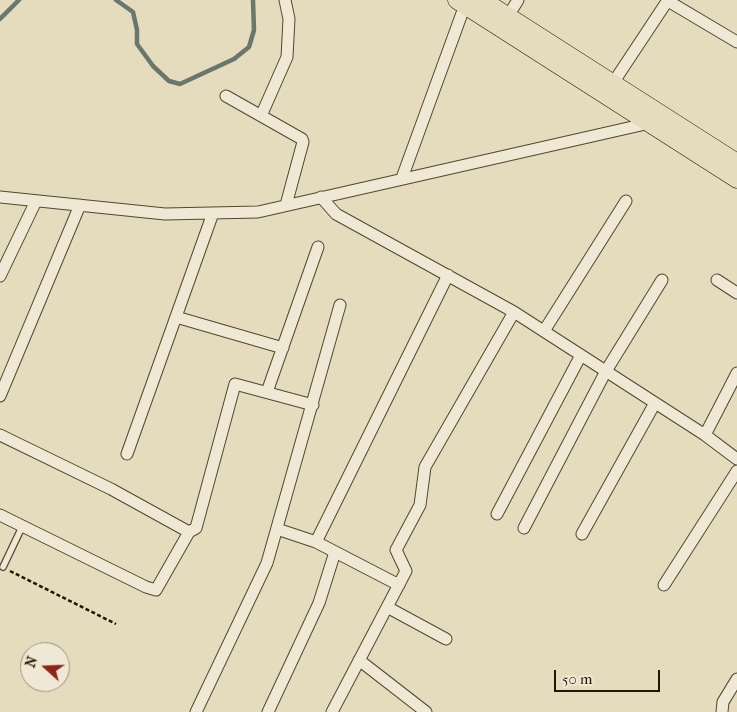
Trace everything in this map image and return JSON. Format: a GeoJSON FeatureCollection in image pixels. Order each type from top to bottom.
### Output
{"type":"FeatureCollection","features":[{"type":"Feature","properties":{"kind":"main road"},"geometry":{"type":"LineString","coordinates":[[482,0],[737,163]]}},
{"type":"Feature","properties":{"kind":"main road"},"geometry":{"type":"LineString","coordinates":[[461,2],[737,179]]}},
{"type":"Feature","properties":{"kind":"street"},"geometry":{"type":"LineString","coordinates":[[261,116],[287,57],[289,19],[285,0]]}},
{"type":"Feature","properties":{"kind":"street"},"geometry":{"type":"LineString","coordinates":[[508,16],[518,0]]}},
{"type":"Feature","properties":{"kind":"street"},"geometry":{"type":"LineString","coordinates":[[613,84],[668,0],[737,42]]}},
{"type":"Feature","properties":{"kind":"street"},"geometry":{"type":"LineString","coordinates":[[402,178],[461,2]]}},
{"type":"Feature","properties":{"kind":"street"},"geometry":{"type":"LineString","coordinates":[[226,96],[302,139],[303,142],[286,205]]}},
{"type":"Feature","properties":{"kind":"street"},"geometry":{"type":"LineString","coordinates":[[0,197],[165,214],[258,212],[650,123]]}},
{"type":"Feature","properties":{"kind":"street"},"geometry":{"type":"LineString","coordinates":[[321,197],[336,214],[514,312],[705,435],[737,459]]}},
{"type":"Feature","properties":{"kind":"street"},"geometry":{"type":"LineString","coordinates":[[0,276],[36,201]]}},
{"type":"Feature","properties":{"kind":"street"},"geometry":{"type":"LineString","coordinates":[[544,331],[626,201]]}},
{"type":"Feature","properties":{"kind":"street"},"geometry":{"type":"LineString","coordinates":[[0,396],[80,205]]}},
{"type":"Feature","properties":{"kind":"street"},"geometry":{"type":"LineString","coordinates":[[127,454],[213,213]]}},
{"type":"Feature","properties":{"kind":"street"},"geometry":{"type":"LineString","coordinates":[[267,392],[318,247]]}},
{"type":"Feature","properties":{"kind":"street"},"geometry":{"type":"LineString","coordinates":[[316,542],[448,275]]}},
{"type":"Feature","properties":{"kind":"street"},"geometry":{"type":"LineString","coordinates":[[524,528],[606,371],[662,280]]}},
{"type":"Feature","properties":{"kind":"street"},"geometry":{"type":"LineString","coordinates":[[717,280],[737,293]]}},
{"type":"Feature","properties":{"kind":"street"},"geometry":{"type":"LineString","coordinates":[[196,712],[267,563],[340,305]]}},
{"type":"Feature","properties":{"kind":"street"},"geometry":{"type":"LineString","coordinates":[[332,712],[406,571],[396,550],[420,505],[425,467],[514,312]]}},
{"type":"Feature","properties":{"kind":"street"},"geometry":{"type":"LineString","coordinates":[[176,317],[282,348]]}},
{"type":"Feature","properties":{"kind":"street"},"geometry":{"type":"LineString","coordinates":[[497,514],[581,355]]}},
{"type":"Feature","properties":{"kind":"street"},"geometry":{"type":"LineString","coordinates":[[705,435],[737,373]]}},
{"type":"Feature","properties":{"kind":"street"},"geometry":{"type":"LineString","coordinates":[[0,515],[146,587],[156,590],[189,532],[196,528],[235,384],[313,405]]}},
{"type":"Feature","properties":{"kind":"street"},"geometry":{"type":"LineString","coordinates":[[582,534],[655,403]]}},
{"type":"Feature","properties":{"kind":"street"},"geometry":{"type":"LineString","coordinates":[[0,435],[111,489],[189,532]]}},
{"type":"Feature","properties":{"kind":"street"},"geometry":{"type":"LineString","coordinates":[[664,585],[737,471]]}},
{"type":"Feature","properties":{"kind":"street"},"geometry":{"type":"LineString","coordinates":[[277,529],[316,542],[399,585]]}},
{"type":"Feature","properties":{"kind":"street"},"geometry":{"type":"LineString","coordinates":[[268,712],[319,603],[335,552]]}},
{"type":"Feature","properties":{"kind":"street"},"geometry":{"type":"LineString","coordinates":[[387,607],[446,639]]}},
{"type":"Feature","properties":{"kind":"street"},"geometry":{"type":"LineString","coordinates":[[359,660],[426,712]]}},
{"type":"Feature","properties":{"kind":"street"},"geometry":{"type":"LineString","coordinates":[[722,712],[723,702],[737,680]]}},
{"type":"Feature","properties":{"kind":"lane"},"geometry":{"type":"LineString","coordinates":[[3,568],[22,527]]}},
{"type":"Feature","properties":{"kind":"path"},"geometry":{"type":"LineString","coordinates":[[3,568],[116,624]]}},
{"type":"Feature","properties":{"kind":"waterway"},"geometry":{"type":"LineString","coordinates":[[0,19],[19,0]]}},
{"type":"Feature","properties":{"kind":"waterway"},"geometry":{"type":"LineString","coordinates":[[116,0],[133,12],[137,30],[137,44],[153,66],[169,81],[180,84],[234,59],[249,47],[254,30],[253,0]]}}]}
